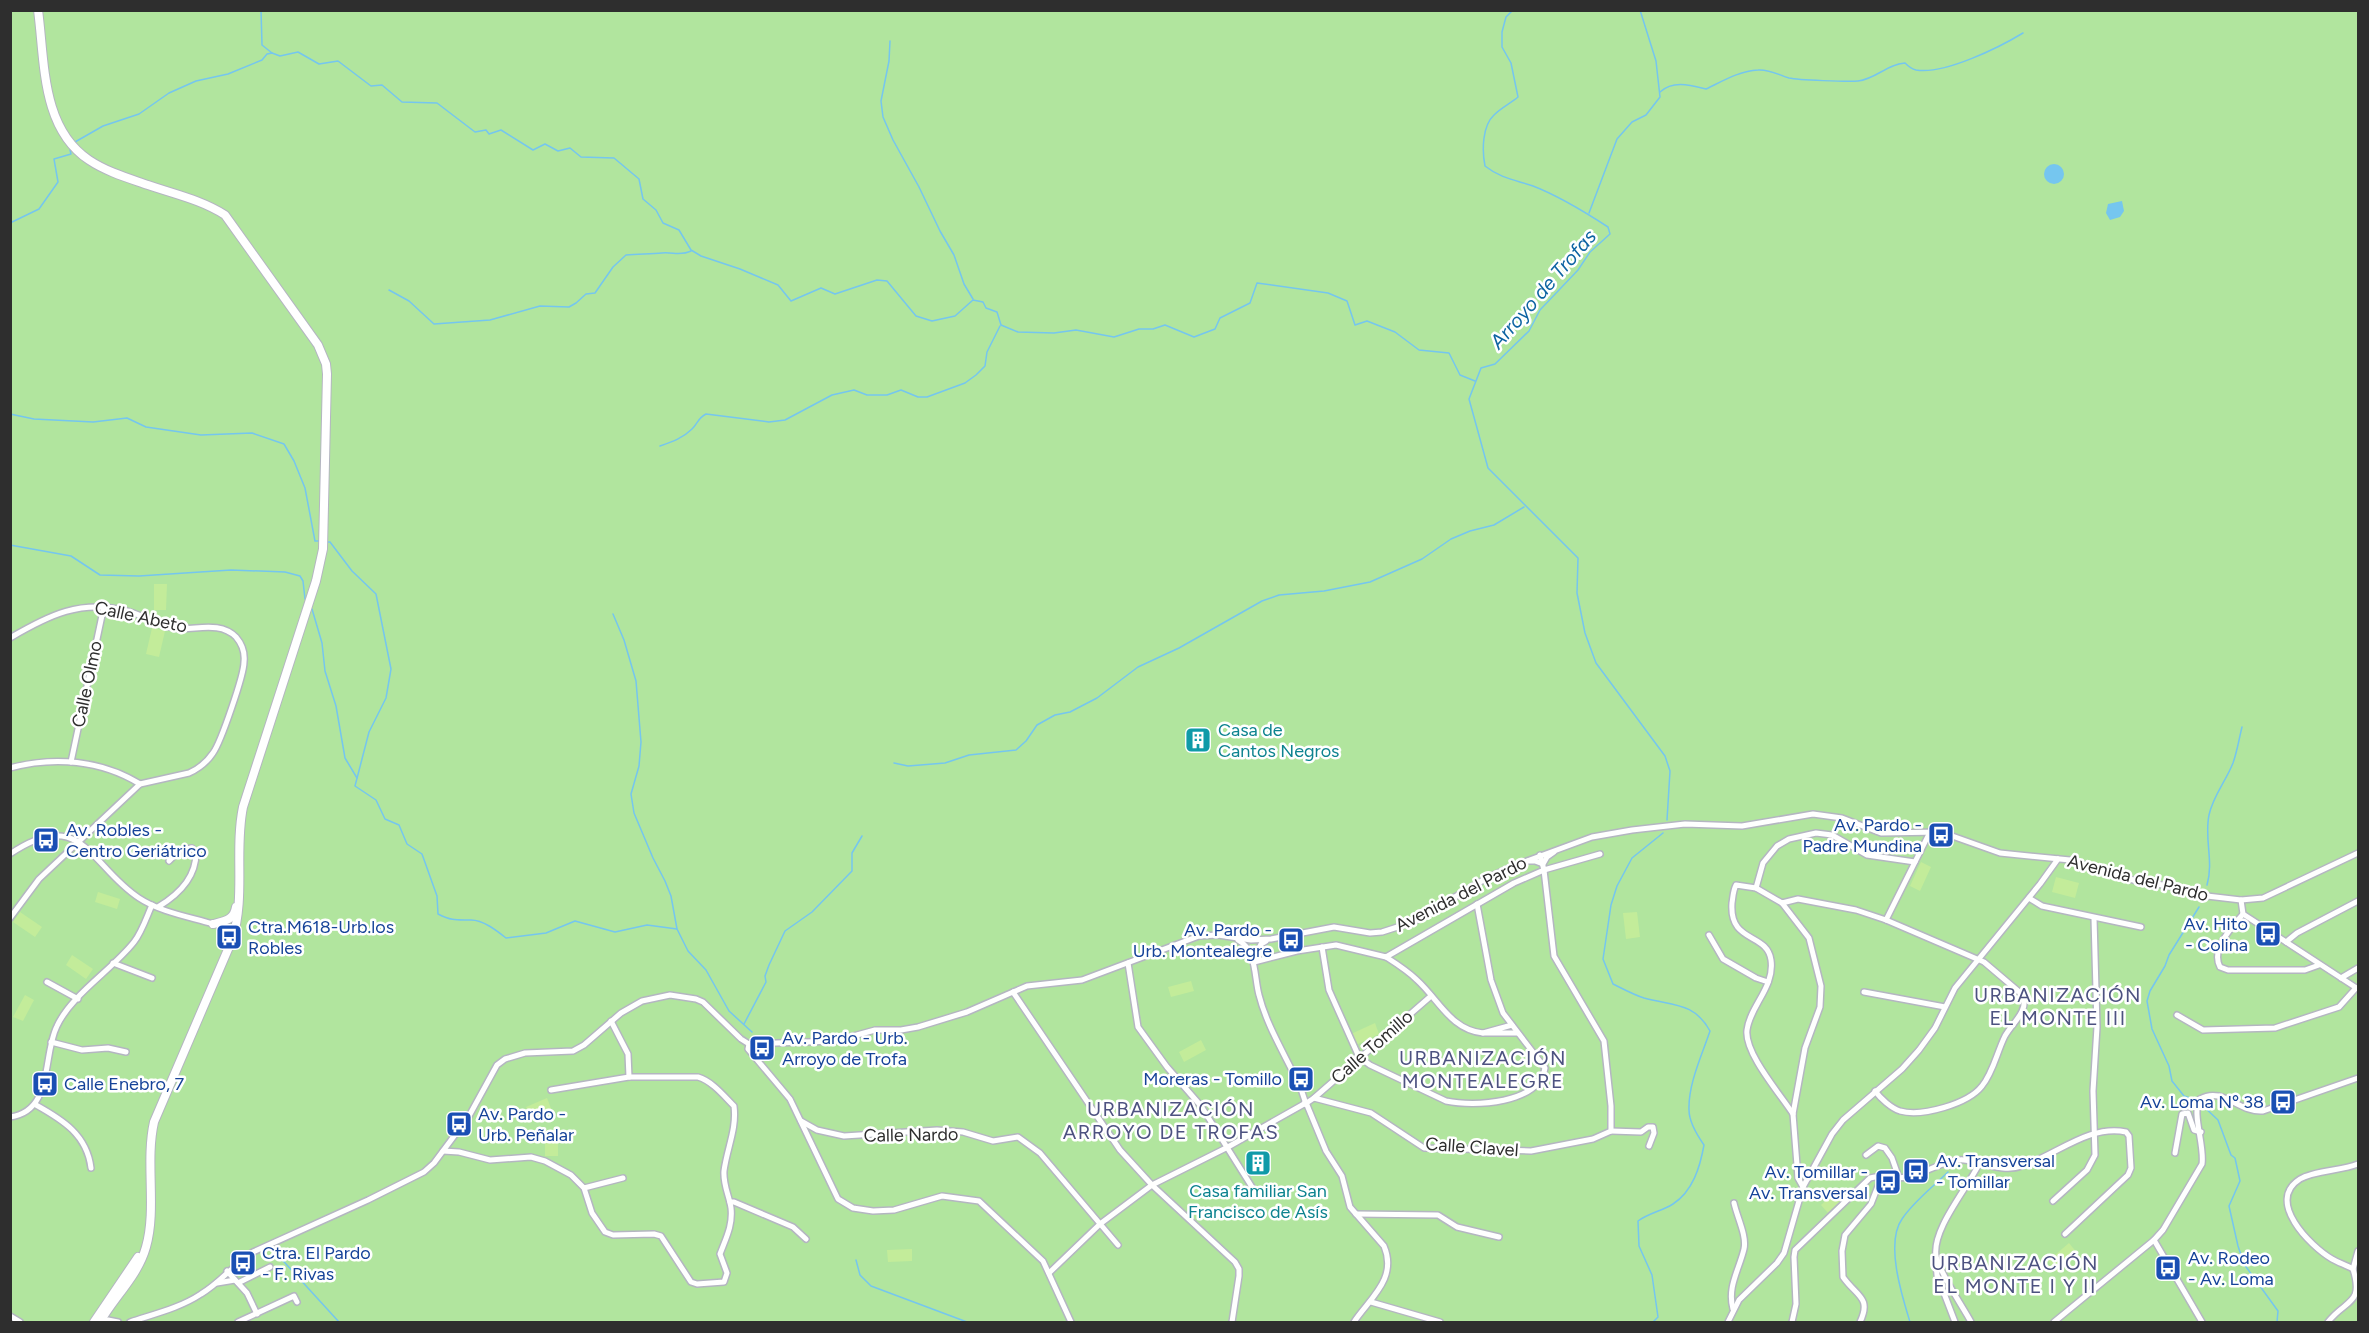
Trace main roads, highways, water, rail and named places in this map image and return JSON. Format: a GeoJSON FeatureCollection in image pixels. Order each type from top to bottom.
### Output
{"type":"FeatureCollection","features":[{"type":"Feature","properties":{"kind":"main road"},"geometry":{"type":"LineString","coordinates":[[38,10],[52,108],[59,129],[65,138],[81,154],[104,169],[203,204],[225,215],[318,345],[326,364],[323,549],[316,581],[246,795],[241,819],[237,924],[154,1122],[150,1150],[150,1227],[146,1250],[140,1263],[109,1308],[105,1322]]}},
{"type":"Feature","properties":{"kind":"main road"},"geometry":{"type":"LineString","coordinates":[[227,923],[235,913],[239,880]]}},
{"type":"Feature","properties":{"kind":"main road"},"geometry":{"type":"LineString","coordinates":[[227,923],[232,940]]}},
{"type":"Feature","properties":{"kind":"main road"},"geometry":{"type":"LineString","coordinates":[[213,924],[237,924]]}},
{"type":"Feature","properties":{"kind":"main road"},"geometry":{"type":"LineString","coordinates":[[105,1322],[115,1288],[136,1261],[150,1227]]}},
{"type":"Feature","properties":{"kind":"water"},"geometry":{"type":"Polygon","coordinates":[[[2054,164],[2061,167],[2064,174],[2061,181],[2054,184],[2047,181],[2044,174],[2047,167],[2054,164]]]}},
{"type":"Feature","properties":{"kind":"water"},"geometry":{"type":"Polygon","coordinates":[[[2122,201],[2124,211],[2120,217],[2110,220],[2106,213],[2108,204],[2122,201]]]}},
{"type":"Feature","properties":{"kind":"waterway"},"geometry":{"type":"LineString","coordinates":[[261,10],[262,45],[272,53]]}},
{"type":"Feature","properties":{"kind":"waterway","name":"Arroyo de Trofas"},"geometry":{"type":"LineString","coordinates":[[1513,10],[1506,17],[1502,32],[1502,47],[1511,63],[1518,97],[1494,115],[1487,126],[1483,146],[1485,166],[1502,176],[1562,199],[1608,227],[1610,234],[1590,252],[1578,270],[1540,310],[1529,331],[1495,364],[1481,368],[1469,399],[1488,468],[1578,558],[1577,593],[1585,633],[1596,663],[1665,756],[1670,771],[1667,820]]}},
{"type":"Feature","properties":{"kind":"waterway"},"geometry":{"type":"LineString","coordinates":[[1589,213],[1617,139],[1632,122],[1646,115],[1660,97],[1656,61],[1640,10]]}},
{"type":"Feature","properties":{"kind":"waterway"},"geometry":{"type":"LineString","coordinates":[[1660,92],[1676,85],[1706,89],[1738,74],[1758,70],[1770,71],[1794,79],[1858,81],[1905,63],[1916,70],[1941,68],[1971,59],[2023,33]]}},
{"type":"Feature","properties":{"kind":"waterway"},"geometry":{"type":"LineString","coordinates":[[890,41],[889,61],[881,101],[883,117],[954,255],[964,284],[973,299]]}},
{"type":"Feature","properties":{"kind":"waterway"},"geometry":{"type":"LineString","coordinates":[[75,142],[103,126],[139,114],[169,93],[196,81],[228,74],[262,60],[267,54],[280,56],[298,52],[319,64],[338,61],[371,86],[382,85],[402,102],[437,103],[475,132],[486,130],[489,134],[501,130],[533,150],[545,144],[558,151],[570,148],[581,157],[614,158],[639,179],[643,199],[656,210],[663,223],[679,230],[691,250],[701,256],[778,285],[791,301],[821,288],[835,294],[877,280],[887,281],[916,316],[932,321],[955,316],[973,300],[983,302],[986,308],[997,312],[1001,325],[1018,332],[1054,333],[1076,330],[1114,337],[1139,329],[1153,329],[1165,325],[1194,337],[1215,329],[1220,318],[1250,303],[1257,283],[1328,293],[1347,301],[1355,325],[1367,321],[1395,332],[1419,350],[1449,353],[1460,375],[1475,381]]}},
{"type":"Feature","properties":{"kind":"waterway"},"geometry":{"type":"LineString","coordinates":[[10,223],[39,209],[58,182],[54,159],[71,154],[70,150]]}},
{"type":"Feature","properties":{"kind":"waterway"},"geometry":{"type":"LineString","coordinates":[[389,290],[409,301],[434,324],[490,320],[540,306],[569,307],[586,294],[595,293],[613,267],[626,255],[680,254],[691,251]]}},
{"type":"Feature","properties":{"kind":"waterway"},"geometry":{"type":"LineString","coordinates":[[660,446],[685,435],[706,414],[769,422],[785,420],[832,395],[854,390],[867,395],[887,395],[901,390],[918,397],[927,397],[965,383],[976,375],[985,366],[987,352],[1000,326]]}},
{"type":"Feature","properties":{"kind":"waterway"},"geometry":{"type":"LineString","coordinates":[[10,414],[34,419],[93,422],[127,418],[146,427],[201,435],[252,433],[284,444],[305,488],[315,541],[319,541]]}},
{"type":"Feature","properties":{"kind":"waterway"},"geometry":{"type":"LineString","coordinates":[[894,763],[908,766],[945,763],[969,755],[1016,750],[1026,741],[1037,725],[1097,698],[1138,667],[1179,648],[1262,601],[1279,595],[1324,591],[1370,582],[1422,559],[1451,539],[1494,525],[1524,507]]}},
{"type":"Feature","properties":{"kind":"waterway"},"geometry":{"type":"LineString","coordinates":[[328,542],[352,571],[376,594],[391,669],[386,698],[369,732],[355,786],[376,800],[385,819],[399,825],[407,844],[422,854],[437,896],[438,914],[454,920],[480,922],[506,938],[546,933],[575,921],[615,932],[647,925],[677,929]]}},
{"type":"Feature","properties":{"kind":"waterway"},"geometry":{"type":"LineString","coordinates":[[10,545],[71,556],[100,575],[139,576],[231,570],[285,572],[300,576],[303,581],[305,599]]}},
{"type":"Feature","properties":{"kind":"waterway"},"geometry":{"type":"LineString","coordinates":[[312,609],[322,643],[325,671],[336,706],[345,758],[357,778]]}},
{"type":"Feature","properties":{"kind":"waterway"},"geometry":{"type":"LineString","coordinates":[[613,614],[624,640],[636,681],[641,742],[639,766],[631,794],[634,813],[671,896],[677,929],[688,951],[706,970],[729,1011],[752,1032]]}},
{"type":"Feature","properties":{"kind":"waterway"},"geometry":{"type":"LineString","coordinates":[[2207,885],[2210,867],[2209,815],[2213,801],[2233,763],[2242,727]]}},
{"type":"Feature","properties":{"kind":"waterway","name":"Arroyo de Trofas"},"geometry":{"type":"LineString","coordinates":[[1653,1322],[1658,1317],[1652,1275],[1639,1246],[1638,1221],[1680,1199],[1691,1185],[1698,1170],[1704,1145],[1690,1119],[1689,1100],[1696,1070],[1710,1031],[1704,1022],[1690,1010],[1640,997],[1613,984],[1603,959],[1611,905],[1617,886],[1632,858],[1663,833]]}},
{"type":"Feature","properties":{"kind":"waterway"},"geometry":{"type":"LineString","coordinates":[[744,1024],[766,982],[765,976],[769,965],[785,931],[812,912],[852,871],[852,853],[862,836]]}},
{"type":"Feature","properties":{"kind":"waterway"},"geometry":{"type":"LineString","coordinates":[[2193,1099],[2184,1096],[2172,1081],[2169,1066],[2152,1029],[2147,1001],[2169,955],[2199,907]]}},
{"type":"Feature","properties":{"kind":"waterway"},"geometry":{"type":"LineString","coordinates":[[2202,1105],[2218,1120],[2231,1155],[2235,1158],[2240,1181],[2229,1206],[2238,1246],[2244,1264],[2278,1311],[2277,1322]]}},
{"type":"Feature","properties":{"kind":"waterway"},"geometry":{"type":"LineString","coordinates":[[1910,1322],[1897,1270],[1895,1255],[1897,1229],[1912,1206],[1948,1172]]}},
{"type":"Feature","properties":{"kind":"waterway"},"geometry":{"type":"LineString","coordinates":[[276,1253],[339,1322]]}},
{"type":"Feature","properties":{"kind":"waterway"},"geometry":{"type":"LineString","coordinates":[[856,1260],[860,1275],[871,1286],[967,1322]]}},
{"type":"Feature","properties":{"kind":"place","name":"Casa de Cantos Negros"},"geometry":{"type":"Point","coordinates":[1198,740]}},
{"type":"Feature","properties":{"kind":"place","name":"Av. Pardo - Padre Mundina"},"geometry":{"type":"Point","coordinates":[1941,835]}},
{"type":"Feature","properties":{"kind":"place","name":"Av. Robles - Centro Geriátrico"},"geometry":{"type":"Point","coordinates":[46,840]}},
{"type":"Feature","properties":{"kind":"place","name":"Av. Hito - Colina"},"geometry":{"type":"Point","coordinates":[2268,934]}},
{"type":"Feature","properties":{"kind":"place","name":"Ctra.M618-Urb.los Robles"},"geometry":{"type":"Point","coordinates":[229,937]}},
{"type":"Feature","properties":{"kind":"place","name":"Av. Pardo - Urb. Montealegre"},"geometry":{"type":"Point","coordinates":[1291,940]}},
{"type":"Feature","properties":{"kind":"place","name":"Av. Pardo - Urb. Arroyo de Trofa"},"geometry":{"type":"Point","coordinates":[762,1048]}},
{"type":"Feature","properties":{"kind":"place","name":"Moreras - Tomillo"},"geometry":{"type":"Point","coordinates":[1301,1079]}},
{"type":"Feature","properties":{"kind":"place","name":"Calle Enebro, 7"},"geometry":{"type":"Point","coordinates":[45,1084]}},
{"type":"Feature","properties":{"kind":"place","name":"Av. Loma Nº 38"},"geometry":{"type":"Point","coordinates":[2283,1102]}},
{"type":"Feature","properties":{"kind":"place","name":"Av. Pardo - Urb. Peñalar"},"geometry":{"type":"Point","coordinates":[459,1124]}},
{"type":"Feature","properties":{"kind":"place","name":"Casa familiar San Francisco de Asís"},"geometry":{"type":"Point","coordinates":[1258,1163]}},
{"type":"Feature","properties":{"kind":"place","name":"Av. Transversal - Tomillar"},"geometry":{"type":"Point","coordinates":[1916,1171]}},
{"type":"Feature","properties":{"kind":"place","name":"Av. Tomillar - Av. Transversal"},"geometry":{"type":"Point","coordinates":[1888,1182]}},
{"type":"Feature","properties":{"kind":"place","name":"Ctra. El Pardo - F. Rivas"},"geometry":{"type":"Point","coordinates":[243,1263]}},
{"type":"Feature","properties":{"kind":"place","name":"Av. Rodeo - Av. Loma"},"geometry":{"type":"Point","coordinates":[2168,1268]}},
{"type":"Feature","properties":{"kind":"district","name":"URBANIZACIÓN EL MONTE III"},"geometry":{"type":"Point","coordinates":[2058,1006]}},
{"type":"Feature","properties":{"kind":"district","name":"URBANIZACIÓN MONTEALEGRE"},"geometry":{"type":"Point","coordinates":[1483,1070]}},
{"type":"Feature","properties":{"kind":"district","name":"URBANIZACIÓN ARROYO DE TROFAS"},"geometry":{"type":"Point","coordinates":[1171,1120]}},
{"type":"Feature","properties":{"kind":"district","name":"URBANIZACIÓN EL MONTE I Y II"},"geometry":{"type":"Point","coordinates":[2015,1274]}}]}
